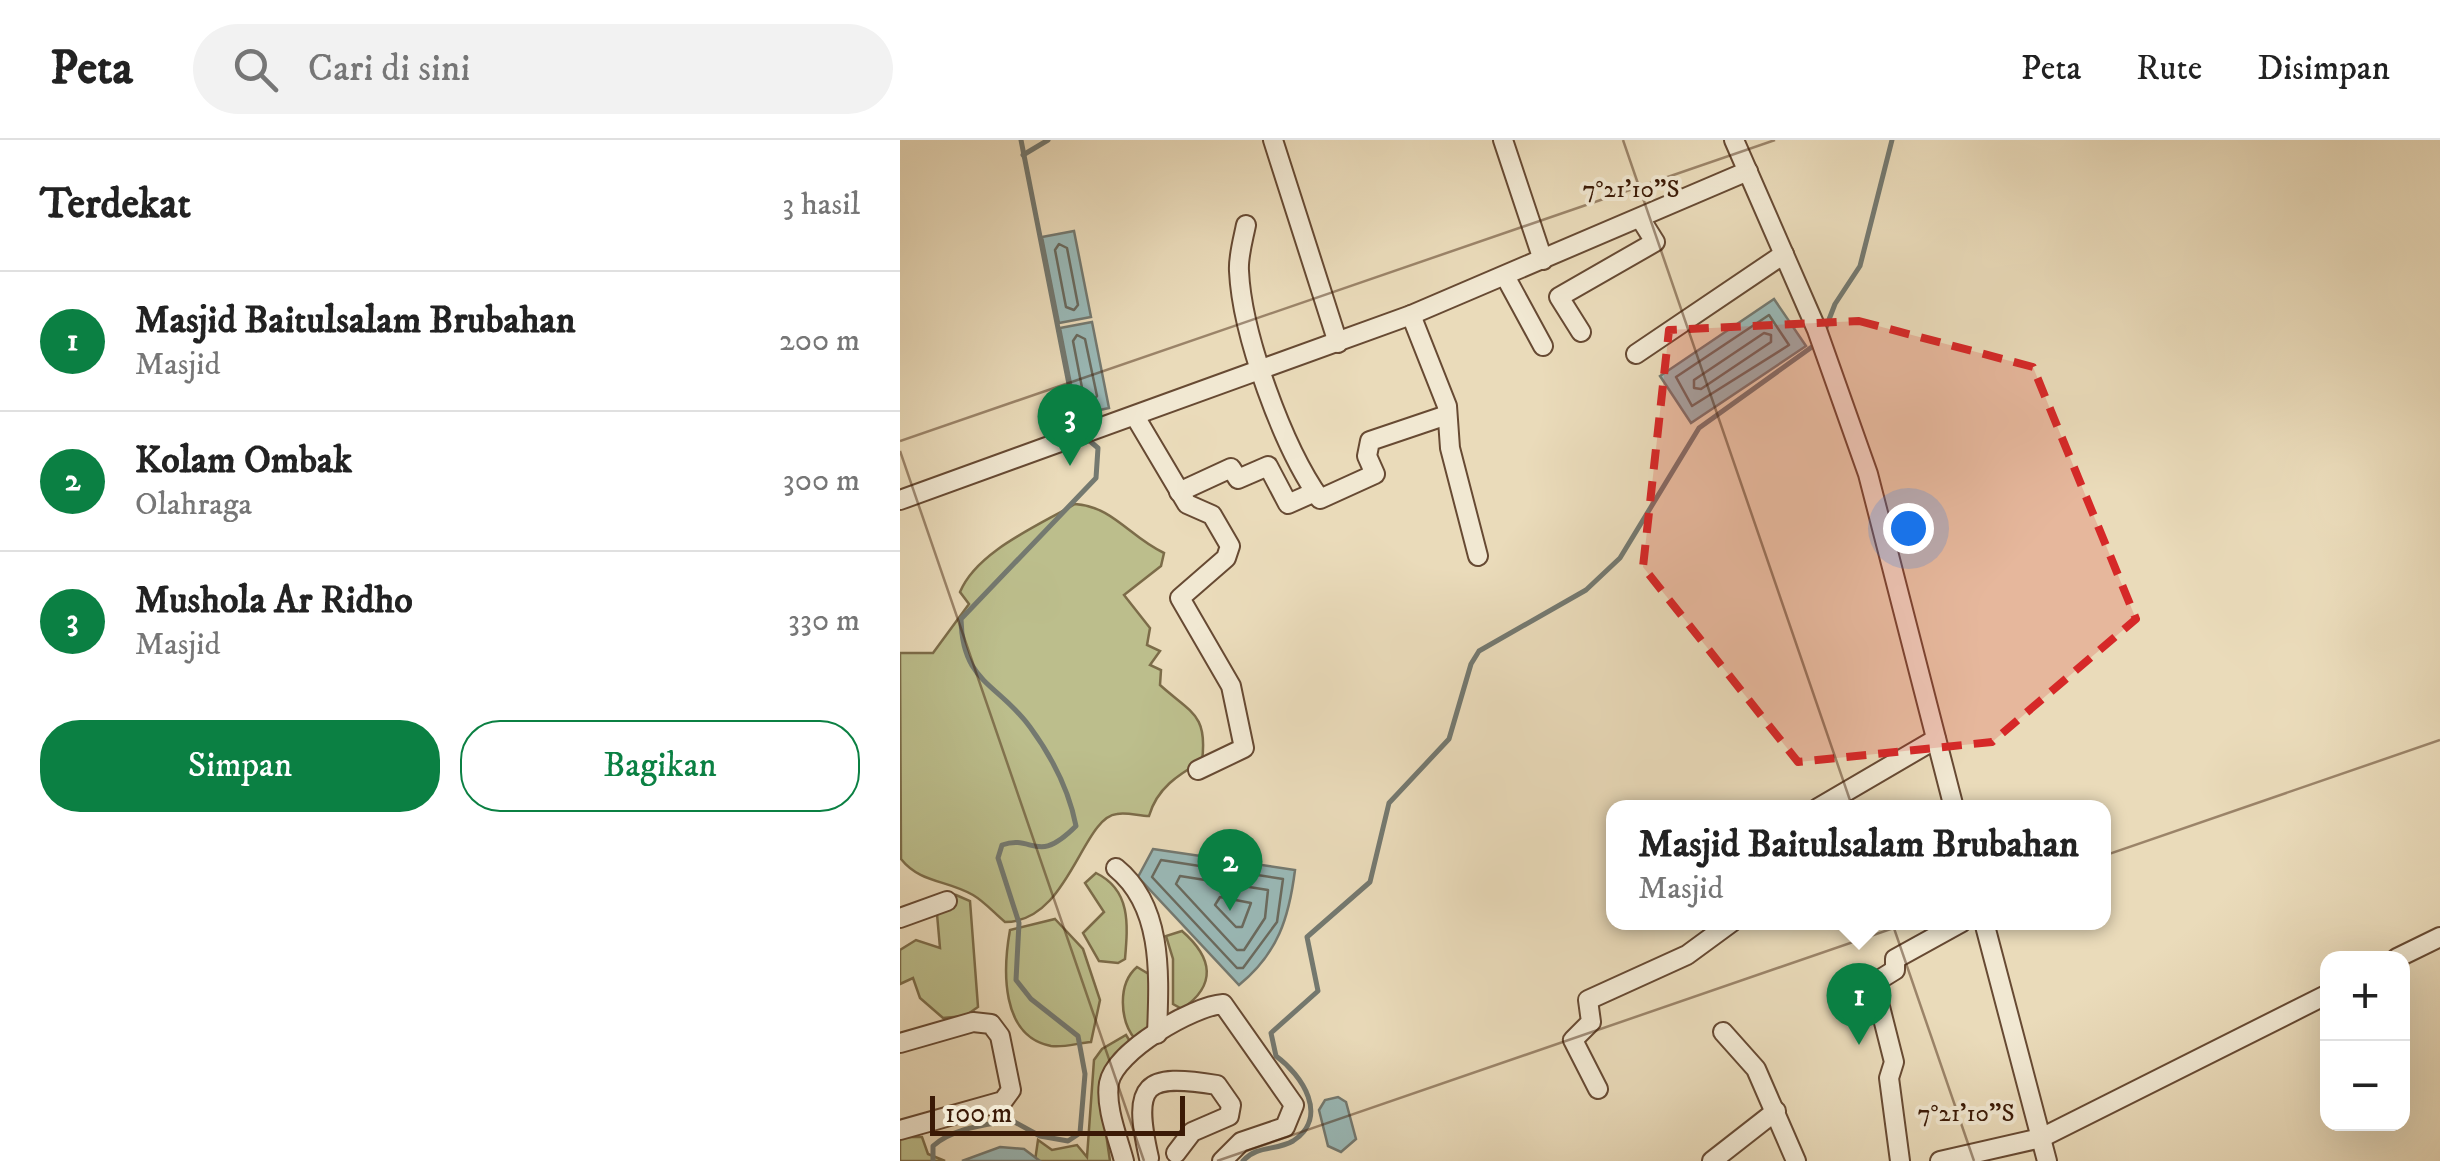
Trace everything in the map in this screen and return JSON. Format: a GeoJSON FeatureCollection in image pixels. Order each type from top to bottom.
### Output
{"type":"FeatureCollection","features":[{"type":"Feature","properties":{"kind":"street"},"geometry":{"type":"LineString","coordinates":[[1273,140],[1338,342]]}},
{"type":"Feature","properties":{"kind":"street"},"geometry":{"type":"LineString","coordinates":[[1503,140],[1543,260]]}},
{"type":"Feature","properties":{"kind":"street"},"geometry":{"type":"LineString","coordinates":[[1734,140],[1819,338],[1886,535],[1952,800]]}},
{"type":"Feature","properties":{"kind":"street"},"geometry":{"type":"LineString","coordinates":[[900,500],[1136,418],[1411,315],[1748,171]]}},
{"type":"Feature","properties":{"kind":"street"},"geometry":{"type":"LineString","coordinates":[[1580,332],[1559,297],[1650,246],[1654,238],[1640,218]]}},
{"type":"Feature","properties":{"kind":"street"},"geometry":{"type":"LineString","coordinates":[[1246,225],[1238,268],[1262,371],[1285,436],[1323,500],[1374,474],[1367,456],[1370,442],[1447,415]]}},
{"type":"Feature","properties":{"kind":"street"},"geometry":{"type":"LineString","coordinates":[[1636,354],[1784,254]]}},
{"type":"Feature","properties":{"kind":"street"},"geometry":{"type":"LineString","coordinates":[[1505,276],[1543,346]]}},
{"type":"Feature","properties":{"kind":"street"},"geometry":{"type":"LineString","coordinates":[[1411,315],[1447,415],[1450,448],[1478,556]]}},
{"type":"Feature","properties":{"kind":"street"},"geometry":{"type":"LineString","coordinates":[[1136,418],[1186,504],[1212,515],[1230,546],[1226,558],[1180,598],[1232,686],[1245,741],[1239,754],[1198,770]]}},
{"type":"Feature","properties":{"kind":"street"},"geometry":{"type":"LineString","coordinates":[[1179,492],[1231,468],[1238,480],[1275,463],[1288,504],[1315,492]]}},
{"type":"Feature","properties":{"kind":"street"},"geometry":{"type":"LineString","coordinates":[[1832,800],[1936,739]]}},
{"type":"Feature","properties":{"kind":"street"},"geometry":{"type":"LineString","coordinates":[[1116,868],[1147,902],[1158,980],[1158,1034]]}},
{"type":"Feature","properties":{"kind":"street"},"geometry":{"type":"LineString","coordinates":[[900,918],[947,901]]}},
{"type":"Feature","properties":{"kind":"street"},"geometry":{"type":"LineString","coordinates":[[1598,1089],[1573,1040],[1591,1022],[1588,1000],[1687,955],[1721,930]]}},
{"type":"Feature","properties":{"kind":"street"},"geometry":{"type":"LineString","coordinates":[[1900,1161],[1889,1078],[1894,1062],[1874,983],[1895,970],[1895,959],[1948,930]]}},
{"type":"Feature","properties":{"kind":"street"},"geometry":{"type":"LineString","coordinates":[[1986,930],[2048,1161]]}},
{"type":"Feature","properties":{"kind":"street"},"geometry":{"type":"LineString","coordinates":[[2410,952],[2440,937]]}},
{"type":"Feature","properties":{"kind":"street"},"geometry":{"type":"LineString","coordinates":[[1940,1161],[2041,1138],[2320,998]]}},
{"type":"Feature","properties":{"kind":"street"},"geometry":{"type":"LineString","coordinates":[[1124,1161],[1109,1081],[1116,1067],[1203,1006],[1223,1004],[1244,1028],[1258,1059],[1289,1093],[1294,1105],[1285,1127],[1241,1142],[1222,1161]]}},
{"type":"Feature","properties":{"kind":"street"},"geometry":{"type":"LineString","coordinates":[[900,1043],[973,1022],[992,1024],[1000,1036],[1011,1090],[1003,1101],[900,1130]]}},
{"type":"Feature","properties":{"kind":"street"},"geometry":{"type":"LineString","coordinates":[[1723,1032],[1748,1056],[1796,1161]]}},
{"type":"Feature","properties":{"kind":"street"},"geometry":{"type":"LineString","coordinates":[[1167,1078],[1217,1085],[1231,1105],[1229,1116],[1192,1132],[1181,1157],[1160,1148],[1150,1159],[1142,1104],[1148,1089],[1167,1078]]}},
{"type":"Feature","properties":{"kind":"street"},"geometry":{"type":"LineString","coordinates":[[1712,1161],[1776,1111]]}},
{"type":"Feature","properties":{"kind":"highlighted area"},"geometry":{"type":"Polygon","coordinates":[[[1859,321],[2033,367],[2136,619],[1992,742],[1798,762],[1643,567],[1669,330],[1859,321]]]}},
{"type":"Feature","properties":{"kind":"green space"},"geometry":{"type":"Polygon","coordinates":[[[1075,504],[1111,516],[1164,553],[1161,566],[1124,595],[1150,628],[1147,645],[1160,651],[1150,665],[1161,670],[1160,685],[1200,724],[1202,761],[1163,790],[1149,816],[1117,814],[1105,820],[1045,906],[1027,917],[1005,922],[973,895],[917,873],[901,859],[900,653],[933,653],[969,604],[960,592],[980,564],[1010,541],[1075,504]]]}},
{"type":"Feature","properties":{"kind":"green space"},"geometry":{"type":"Polygon","coordinates":[[[1096,873],[1116,889],[1125,909],[1125,959],[1118,963],[1099,961],[1083,933],[1104,912],[1085,883],[1096,873]]]}},
{"type":"Feature","properties":{"kind":"green space"},"geometry":{"type":"Polygon","coordinates":[[[956,895],[970,901],[978,1007],[965,1016],[943,1018],[920,998],[913,978],[900,984],[900,950],[916,940],[940,948],[937,914],[956,895]]]}},
{"type":"Feature","properties":{"kind":"green space"},"geometry":{"type":"Polygon","coordinates":[[[1055,919],[1083,949],[1100,1000],[1091,1042],[1051,1046],[1034,1040],[1022,1029],[1009,999],[1006,963],[1010,930],[1055,919]]]}},
{"type":"Feature","properties":{"kind":"green space"},"geometry":{"type":"Polygon","coordinates":[[[1182,931],[1200,951],[1207,971],[1201,990],[1182,1009],[1173,1004],[1173,959],[1166,936],[1182,931]]]}},
{"type":"Feature","properties":{"kind":"green space"},"geometry":{"type":"Polygon","coordinates":[[[1137,967],[1152,976],[1153,1029],[1135,1039],[1126,1023],[1123,1003],[1126,983],[1137,967]]]}},
{"type":"Feature","properties":{"kind":"green space"},"geometry":{"type":"Polygon","coordinates":[[[1126,1035],[1131,1043],[1104,1120],[1110,1161],[1035,1161],[1038,1140],[1052,1150],[1077,1145],[1087,1157],[1094,1060],[1102,1049],[1126,1035]]]}},
{"type":"Feature","properties":{"kind":"green space"},"geometry":{"type":"Polygon","coordinates":[[[900,1137],[922,1137],[928,1154],[945,1161],[900,1161],[900,1137]]]}},
{"type":"Feature","properties":{"kind":"water"},"geometry":{"type":"Polygon","coordinates":[[[1074,231],[1091,317],[1059,323],[1042,237],[1074,231]]]}},
{"type":"Feature","properties":{"kind":"water"},"geometry":{"type":"Polygon","coordinates":[[[1774,299],[1806,346],[1691,423],[1660,376],[1774,299]]]}},
{"type":"Feature","properties":{"kind":"water"},"geometry":{"type":"Polygon","coordinates":[[[1092,322],[1109,408],[1077,415],[1060,328],[1092,322]]]}},
{"type":"Feature","properties":{"kind":"water"},"geometry":{"type":"Polygon","coordinates":[[[1153,849],[1295,870],[1279,934],[1263,960],[1239,985],[1138,877],[1153,849]]]}},
{"type":"Feature","properties":{"kind":"water"},"geometry":{"type":"Polygon","coordinates":[[[1338,1097],[1346,1102],[1356,1139],[1341,1152],[1328,1146],[1319,1110],[1325,1100],[1338,1097]]]}},
{"type":"Feature","properties":{"kind":"water"},"geometry":{"type":"Polygon","coordinates":[[[1000,1147],[1024,1149],[1040,1161],[962,1161],[1000,1147]]]}},
{"type":"Feature","properties":{"kind":"waterway"},"geometry":{"type":"LineString","coordinates":[[1021,140],[1078,430]]}},
{"type":"Feature","properties":{"kind":"waterway"},"geometry":{"type":"LineString","coordinates":[[1023,155],[1048,140]]}},
{"type":"Feature","properties":{"kind":"waterway"},"geometry":{"type":"LineString","coordinates":[[1823,335],[1835,304],[1860,266],[1892,140]]}},
{"type":"Feature","properties":{"kind":"waterway"},"geometry":{"type":"LineString","coordinates":[[1243,1161],[1254,1153],[1293,1141],[1310,1120],[1311,1109],[1303,1085],[1276,1056],[1271,1033],[1318,991],[1307,937],[1370,882],[1389,803],[1449,739],[1471,664],[1479,651],[1586,590],[1620,558],[1699,428],[1816,344]]}},
{"type":"Feature","properties":{"kind":"waterway"},"geometry":{"type":"LineString","coordinates":[[933,1161],[933,1146],[941,1140],[960,1131],[1011,1120],[1040,1136],[1068,1141],[1080,1133],[1085,1074],[1078,1036],[1031,999],[1016,980],[1019,923],[998,858],[1002,845],[1043,847],[1063,838],[1076,826],[1073,813],[1059,774],[1038,738],[975,670],[963,640],[961,619],[1096,478],[1098,448],[1085,437]]}},
{"type":"Feature","properties":{"kind":"place","name":"Mushola Ar Ridho"},"geometry":{"type":"Point","coordinates":[1070,466]}},
{"type":"Feature","properties":{"kind":"place","name":"Kolam Ombak"},"geometry":{"type":"Point","coordinates":[1230,911]}},
{"type":"Feature","properties":{"kind":"place","name":"Masjid Baitulsalam Brubahan"},"geometry":{"type":"Point","coordinates":[1859,1045]}}]}
